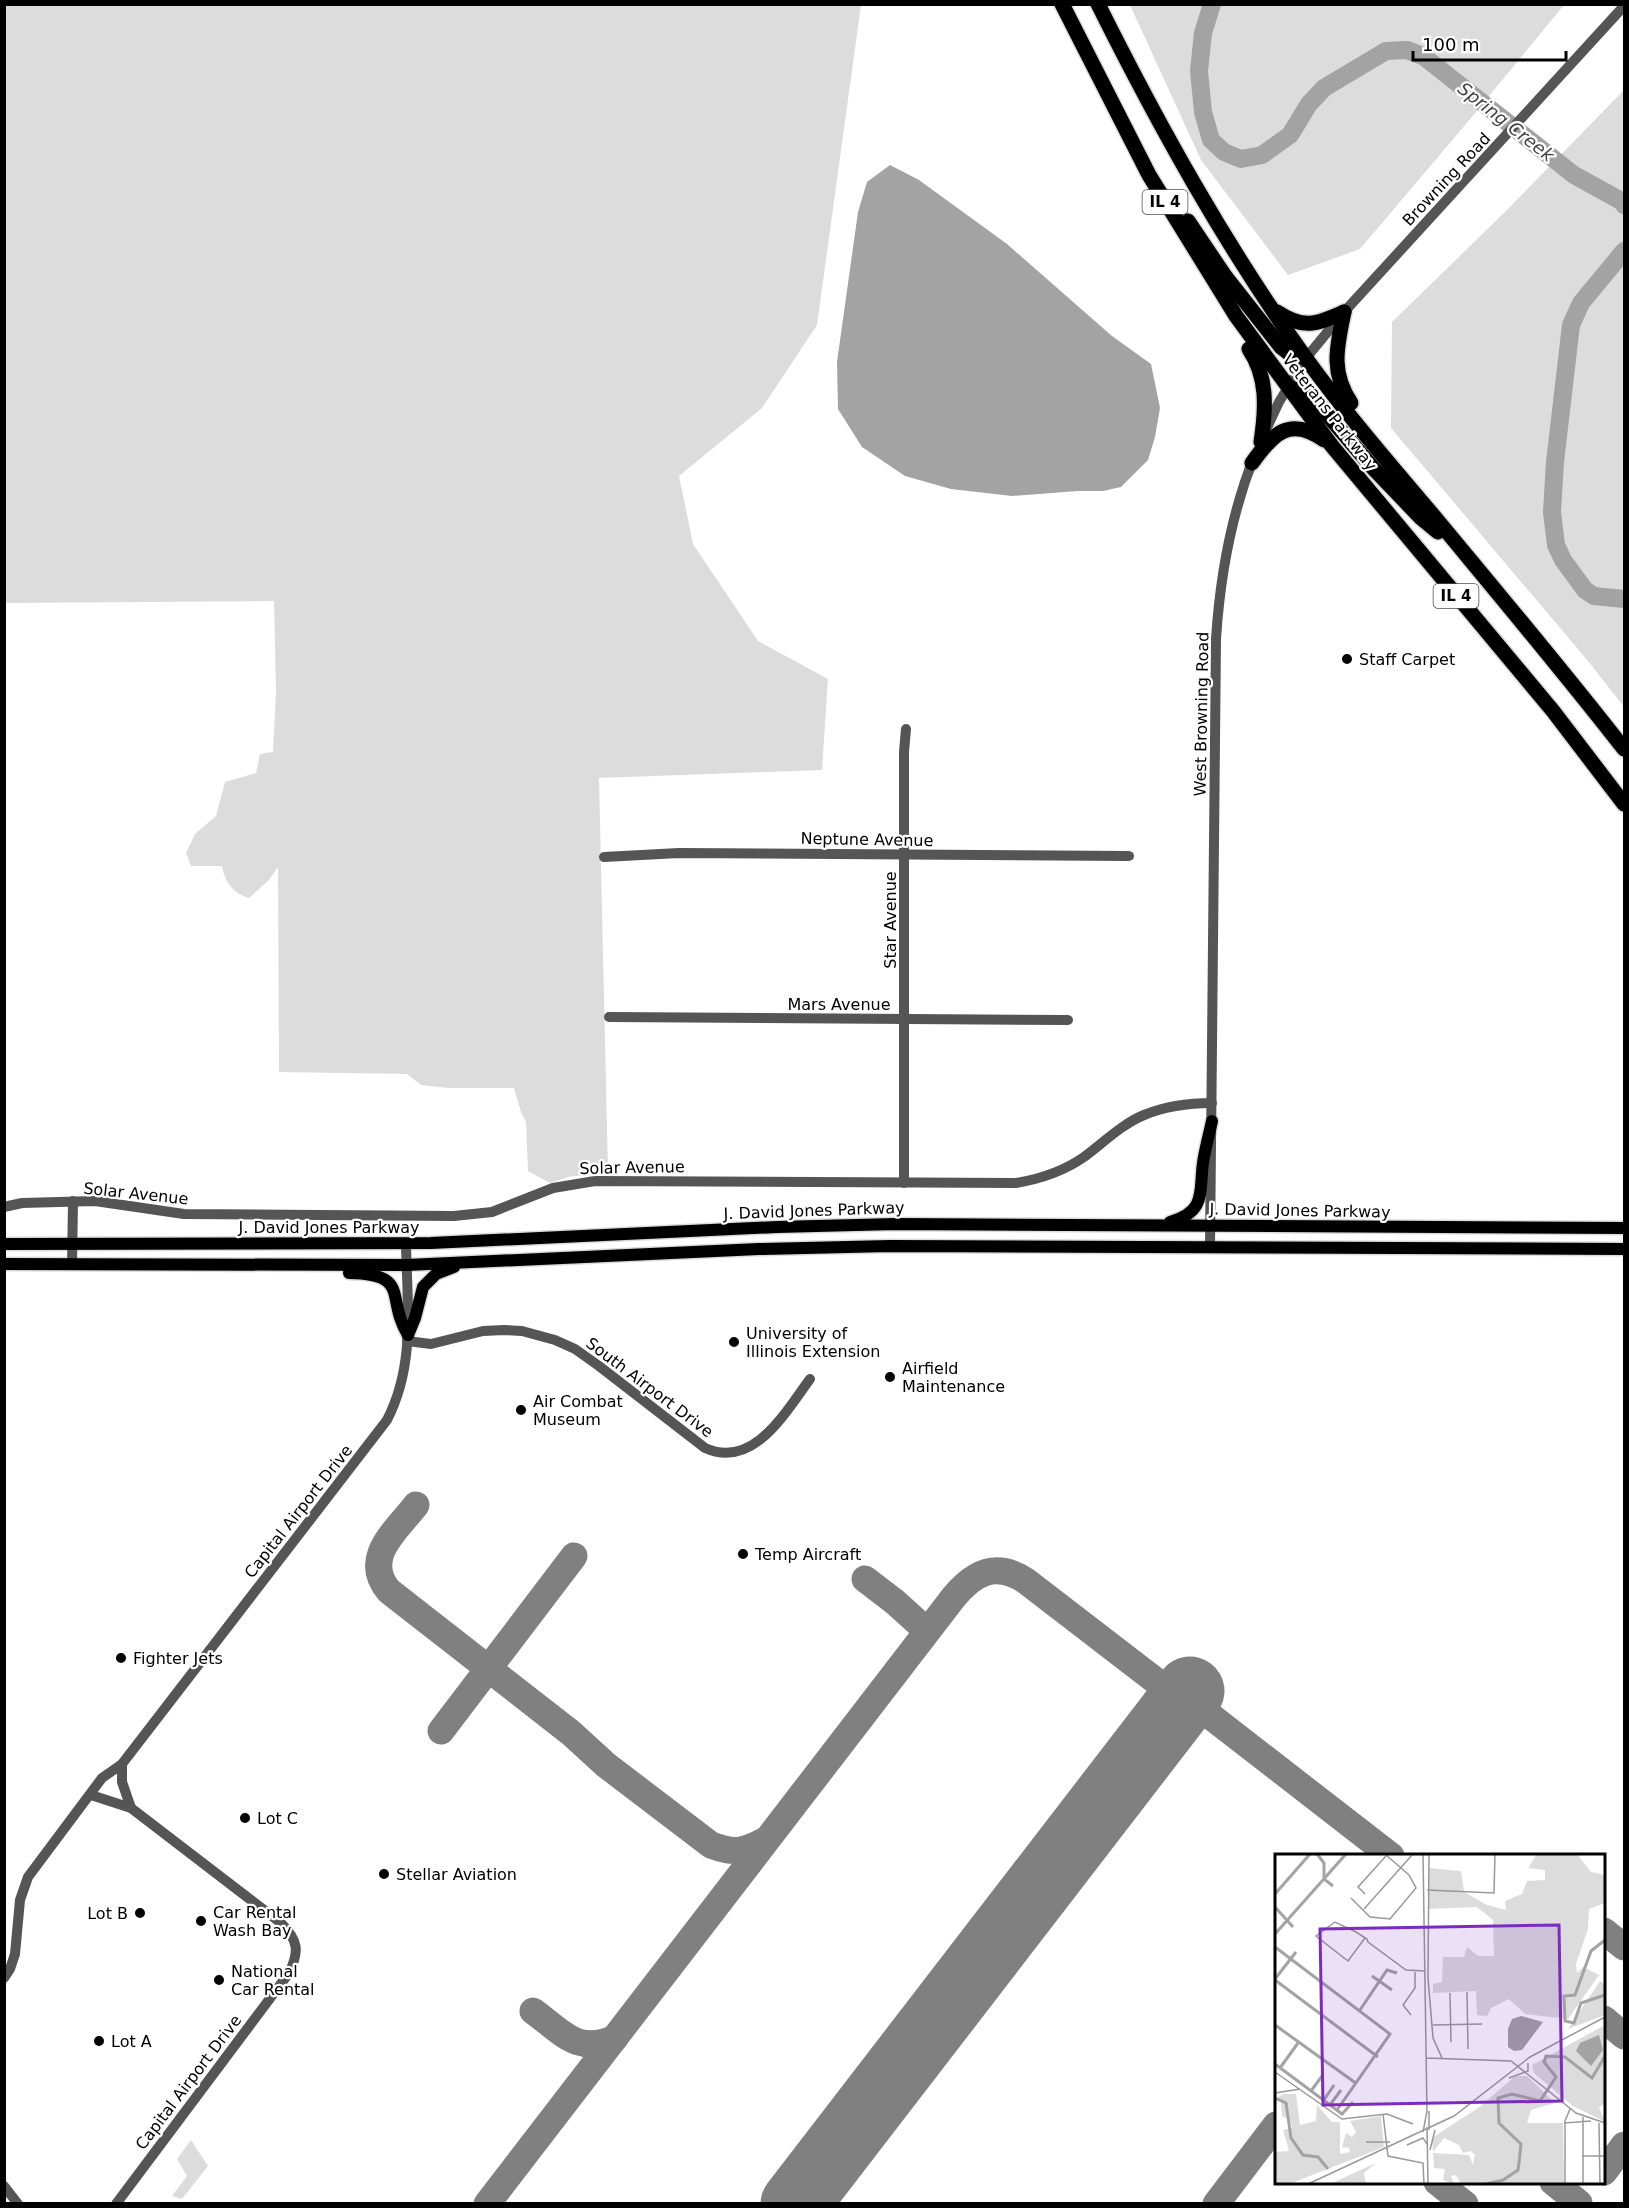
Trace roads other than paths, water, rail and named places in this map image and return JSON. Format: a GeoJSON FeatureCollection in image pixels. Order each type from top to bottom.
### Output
{"type":"FeatureCollection","features":[{"type":"Feature","properties":{"kind":"highway","name":"Veterans Parkway"},"geometry":{"type":"LineString","coordinates":[[1062,4],[1125,130],[1164,200],[1236,316],[1332,446],[1553,711],[1624,804]]}},
{"type":"Feature","properties":{"kind":"highway","name":"Veterans Parkway"},"geometry":{"type":"LineString","coordinates":[[1098,4],[1194,186],[1246,271],[1306,358],[1404,481],[1562,669],[1624,749]]}},
{"type":"Feature","properties":{"kind":"highway"},"geometry":{"type":"LineString","coordinates":[[1125,130],[1226,276],[1263,325],[1281,347],[1290,354],[1306,358]]}},
{"type":"Feature","properties":{"kind":"highway"},"geometry":{"type":"LineString","coordinates":[[1198,255],[1201,278],[1255,358],[1259,368],[1265,418],[1261,442]]}},
{"type":"Feature","properties":{"kind":"highway"},"geometry":{"type":"LineString","coordinates":[[1271,308],[1286,318],[1303,324],[1318,323],[1344,312]]}},
{"type":"Feature","properties":{"kind":"highway"},"geometry":{"type":"LineString","coordinates":[[1344,312],[1336,353],[1341,388],[1399,463],[1404,481]]}},
{"type":"Feature","properties":{"kind":"highway"},"geometry":{"type":"LineString","coordinates":[[1288,388],[1296,389],[1318,404],[1374,469],[1421,518],[1470,559]]}},
{"type":"Feature","properties":{"kind":"highway"},"geometry":{"type":"LineString","coordinates":[[1252,463],[1275,435],[1289,429],[1309,432],[1332,446]]}},
{"type":"Feature","properties":{"kind":"main road"},"geometry":{"type":"LineString","coordinates":[[1160,1225],[1179,1220],[1199,1202],[1202,1193],[1203,1164],[1212,1121]]}},
{"type":"Feature","properties":{"kind":"main road","name":"J. David Jones Parkway"},"geometry":{"type":"LineString","coordinates":[[4,1244],[406,1243],[896,1224],[1624,1228]]}},
{"type":"Feature","properties":{"kind":"main road"},"geometry":{"type":"LineString","coordinates":[[4,1264],[406,1265],[759,1249],[854,1247],[1624,1249]]}},
{"type":"Feature","properties":{"kind":"main road"},"geometry":{"type":"LineString","coordinates":[[407,1338],[415,1318],[420,1295],[428,1281],[436,1274],[469,1263]]}},
{"type":"Feature","properties":{"kind":"main road"},"geometry":{"type":"LineString","coordinates":[[238,1266],[272,1274],[369,1274],[378,1276],[391,1286],[407,1338]]}},
{"type":"Feature","properties":{"kind":"street","name":"Browning Road"},"geometry":{"type":"LineString","coordinates":[[1410,239],[1624,6]]}},
{"type":"Feature","properties":{"kind":"street","name":"West Browning Road"},"geometry":{"type":"LineString","coordinates":[[1210,1247],[1218,615],[1228,546],[1240,496],[1252,463],[1288,388],[1306,358],[1410,239]]}},
{"type":"Feature","properties":{"kind":"street","name":"Star Avenue"},"geometry":{"type":"LineString","coordinates":[[904,1183],[904,752],[906,729]]}},
{"type":"Feature","properties":{"kind":"street","name":"Neptune Avenue"},"geometry":{"type":"LineString","coordinates":[[604,856],[679,853],[1129,856]]}},
{"type":"Feature","properties":{"kind":"street","name":"Mars Avenue"},"geometry":{"type":"LineString","coordinates":[[609,1017],[1068,1020]]}},
{"type":"Feature","properties":{"kind":"street","name":"Solar Avenue"},"geometry":{"type":"LineString","coordinates":[[4,1207],[22,1203],[73,1201],[115,1203],[184,1214],[454,1216],[492,1212],[553,1188],[595,1181],[1016,1183],[1039,1178],[1074,1163],[1143,1115],[1190,1103],[1212,1103]]}},
{"type":"Feature","properties":{"kind":"street"},"geometry":{"type":"LineString","coordinates":[[72,1264],[73,1201]]}},
{"type":"Feature","properties":{"kind":"street","name":"Capital Airport Drive"},"geometry":{"type":"LineString","coordinates":[[4,1978],[10,1970],[15,1954],[20,1900],[28,1877],[102,1779],[122,1764],[387,1420],[402,1384],[407,1338],[406,1243]]}},
{"type":"Feature","properties":{"kind":"street","name":"South Airport Drive"},"geometry":{"type":"LineString","coordinates":[[407,1338],[431,1344],[483,1331],[504,1330],[522,1331],[555,1340],[575,1349],[599,1366],[705,1448],[719,1452],[742,1451],[759,1442],[810,1379]]}},
{"type":"Feature","properties":{"kind":"street"},"geometry":{"type":"LineString","coordinates":[[122,1764],[123,1792],[131,1808]]}},
{"type":"Feature","properties":{"kind":"street","name":"Capital Airport Drive"},"geometry":{"type":"LineString","coordinates":[[91,1795],[131,1808],[281,1923],[292,1936],[296,1946],[296,1955],[289,1973],[116,2204]]}},
{"type":"Feature","properties":{"kind":"street"},"geometry":{"type":"LineString","coordinates":[[4,2186],[18,2204]]}},
{"type":"Feature","properties":{"kind":"waterway","name":"Spring Creek"},"geometry":{"type":"LineString","coordinates":[[1212,4],[1203,33],[1199,71],[1203,112],[1211,140],[1224,152],[1241,159],[1262,155],[1290,135],[1309,104],[1324,88],[1386,51],[1407,50],[1423,56],[1574,175],[1623,202],[1624,205]]}},
{"type":"Feature","properties":{"kind":"waterway","name":"Spring Creek"},"geometry":{"type":"LineString","coordinates":[[1624,251],[1581,303],[1571,325],[1555,462],[1552,512],[1556,545],[1563,560],[1585,590],[1594,596],[1624,599]]}},
{"type":"Feature","properties":{"kind":"place","name":"Staff Carpet"},"geometry":{"type":"Point","coordinates":[1347,659]}},
{"type":"Feature","properties":{"kind":"place","name":"University of Illinois Extension"},"geometry":{"type":"Point","coordinates":[734,1342]}},
{"type":"Feature","properties":{"kind":"place","name":"Airfield Maintenance"},"geometry":{"type":"Point","coordinates":[890,1377]}},
{"type":"Feature","properties":{"kind":"place","name":"Air Combat Museum"},"geometry":{"type":"Point","coordinates":[521,1410]}},
{"type":"Feature","properties":{"kind":"place","name":"Temp Aircraft"},"geometry":{"type":"Point","coordinates":[743,1554]}},
{"type":"Feature","properties":{"kind":"place","name":"Fighter Jets"},"geometry":{"type":"Point","coordinates":[121,1658]}},
{"type":"Feature","properties":{"kind":"place","name":"Lot C"},"geometry":{"type":"Point","coordinates":[245,1818]}},
{"type":"Feature","properties":{"kind":"place","name":"Stellar Aviation"},"geometry":{"type":"Point","coordinates":[384,1874]}},
{"type":"Feature","properties":{"kind":"place","name":"Lot B"},"geometry":{"type":"Point","coordinates":[140,1913]}},
{"type":"Feature","properties":{"kind":"place","name":"Car Rental Wash Bay"},"geometry":{"type":"Point","coordinates":[201,1921]}},
{"type":"Feature","properties":{"kind":"place","name":"National Car Rental"},"geometry":{"type":"Point","coordinates":[219,1980]}},
{"type":"Feature","properties":{"kind":"place","name":"Lot A"},"geometry":{"type":"Point","coordinates":[99,2041]}}]}
